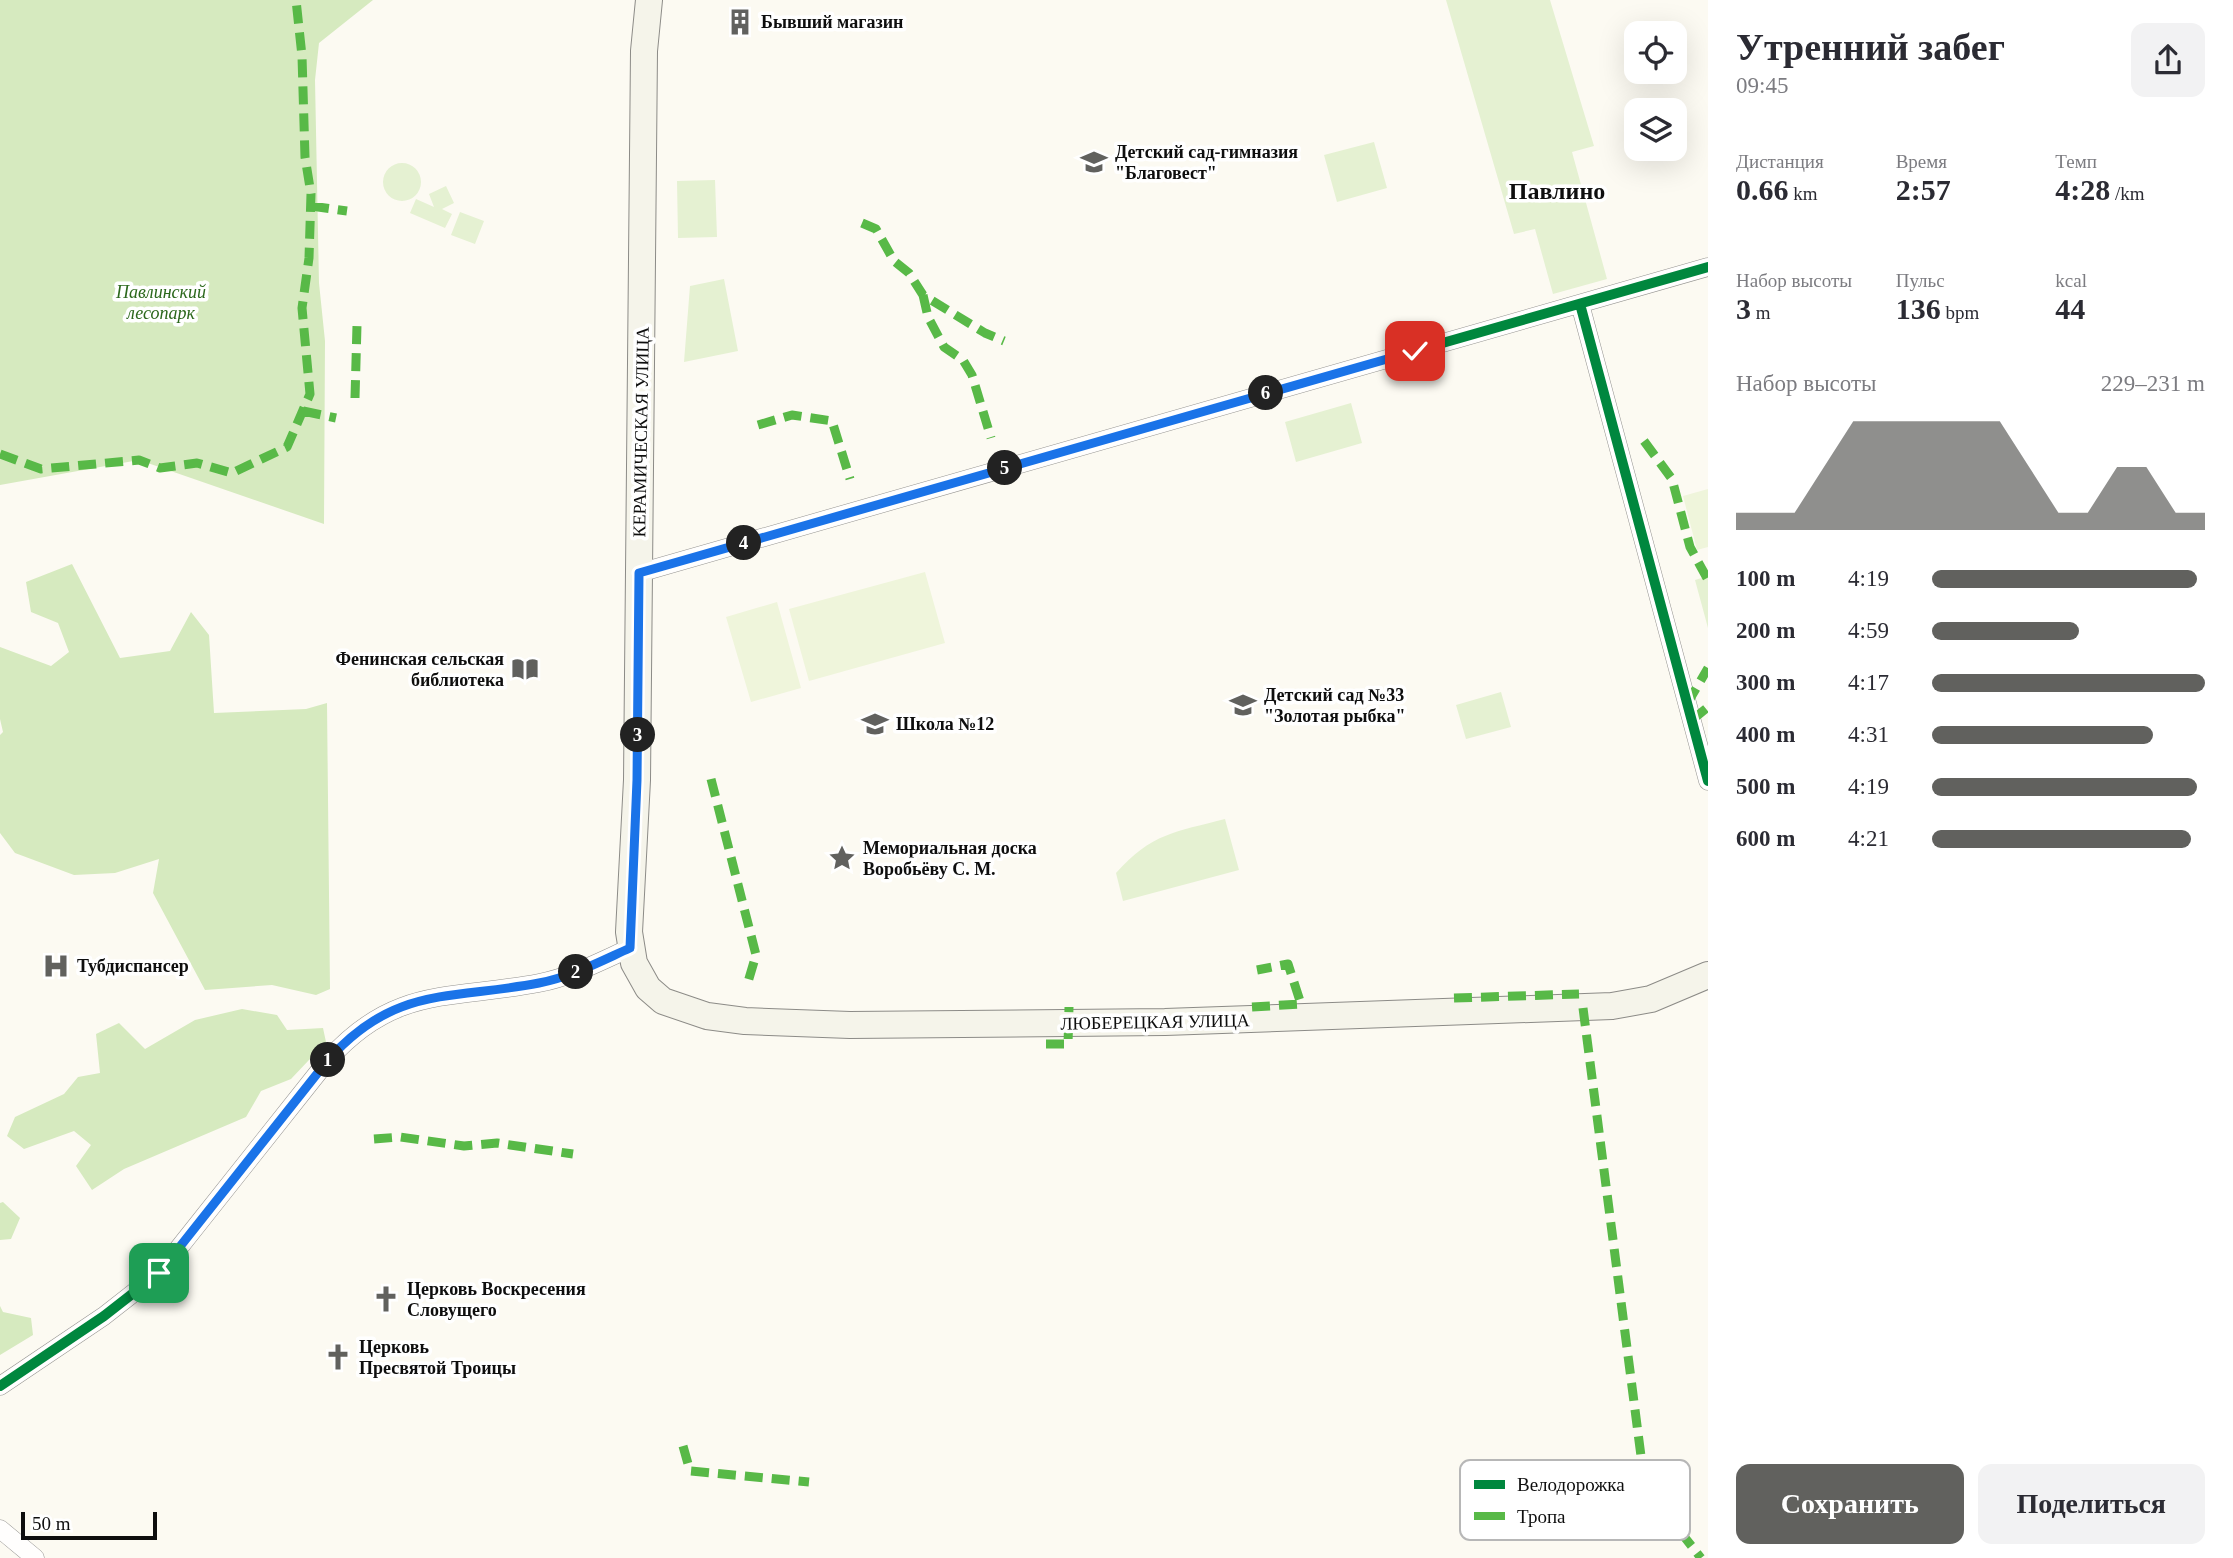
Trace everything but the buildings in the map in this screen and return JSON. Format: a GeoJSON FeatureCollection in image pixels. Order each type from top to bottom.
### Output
{"type":"FeatureCollection","features":[{"type":"Feature","properties":{"kind":"main road","name":"КЕРАМИЧЕСКАЯ УЛИЦА"},"geometry":{"type":"LineString","coordinates":[[630,948],[637,780],[644,51],[649,0]]}},
{"type":"Feature","properties":{"kind":"main road","name":"ЛЮБЕРЕЦКАЯ УЛИЦА"},"geometry":{"type":"LineString","coordinates":[[630,948],[640,977],[663,1001],[706,1016],[792,1024],[1165,1022],[1565,1009],[1612,1006],[1651,999],[1708,975]]}},
{"type":"Feature","properties":{"kind":"street"},"geometry":{"type":"LineString","coordinates":[[639,573],[1708,267]]}},
{"type":"Feature","properties":{"kind":"street"},"geometry":{"type":"LineString","coordinates":[[1580,304],[1708,781]]}},
{"type":"Feature","properties":{"kind":"street"},"geometry":{"type":"LineString","coordinates":[[0,1386],[104,1316],[159,1273],[328,1060],[346,1040],[373,1019],[410,1002],[450,993],[540,983],[572,974],[630,948]]}},
{"type":"Feature","properties":{"kind":"street"},"geometry":{"type":"LineString","coordinates":[[0,1529],[35,1558]]}},
{"type":"Feature","properties":{"kind":"green space","name":"Павлинский лесопарк"},"geometry":{"type":"Polygon","coordinates":[[[0,0],[373,0],[319,43],[315,80],[319,283],[325,341],[324,524],[139,460],[0,485],[0,0]]]}},
{"type":"Feature","properties":{"kind":"green space"},"geometry":{"type":"Polygon","coordinates":[[[1446,0],[1550,0],[1594,146],[1572,152],[1607,279],[1553,294],[1535,229],[1514,234],[1446,0]]]}},
{"type":"Feature","properties":{"kind":"green space"},"geometry":{"type":"Polygon","coordinates":[[[1374,142],[1387,188],[1337,202],[1324,155],[1374,142]]]}},
{"type":"Feature","properties":{"kind":"green space"},"geometry":{"type":"Polygon","coordinates":[[[402,163],[416,168],[421,182],[416,196],[402,201],[388,196],[383,182],[388,168],[402,163]]]}},
{"type":"Feature","properties":{"kind":"green space"},"geometry":{"type":"Polygon","coordinates":[[[715,180],[717,237],[678,238],[677,181],[715,180]]]}},
{"type":"Feature","properties":{"kind":"green space"},"geometry":{"type":"Polygon","coordinates":[[[446,186],[454,203],[442,209],[452,214],[445,228],[410,213],[416,199],[434,207],[429,194],[446,186]]]}},
{"type":"Feature","properties":{"kind":"green space"},"geometry":{"type":"Polygon","coordinates":[[[460,212],[484,221],[475,244],[451,235],[460,212]]]}},
{"type":"Feature","properties":{"kind":"green space"},"geometry":{"type":"Polygon","coordinates":[[[724,279],[738,351],[684,362],[690,286],[724,279]]]}},
{"type":"Feature","properties":{"kind":"green space"},"geometry":{"type":"Polygon","coordinates":[[[1351,403],[1362,443],[1296,462],[1285,422],[1351,403]]]}},
{"type":"Feature","properties":{"kind":"green space"},"geometry":{"type":"Polygon","coordinates":[[[1708,489],[1708,547],[1697,550],[1683,496],[1708,489]]]}},
{"type":"Feature","properties":{"kind":"green space"},"geometry":{"type":"Polygon","coordinates":[[[72,564],[120,658],[170,651],[191,612],[209,635],[214,713],[306,709],[327,703],[330,989],[316,995],[272,985],[205,990],[153,893],[159,859],[115,873],[74,875],[15,853],[0,833],[0,735],[3,732],[0,719],[0,647],[51,666],[69,652],[58,623],[31,612],[26,582],[72,564]]]}},
{"type":"Feature","properties":{"kind":"green space"},"geometry":{"type":"Polygon","coordinates":[[[925,572],[945,643],[809,681],[789,609],[925,572]]]}},
{"type":"Feature","properties":{"kind":"green space"},"geometry":{"type":"Polygon","coordinates":[[[1708,576],[1708,628],[1695,580],[1708,576]]]}},
{"type":"Feature","properties":{"kind":"green space"},"geometry":{"type":"Polygon","coordinates":[[[777,602],[801,688],[751,702],[726,617],[777,602]]]}},
{"type":"Feature","properties":{"kind":"green space"},"geometry":{"type":"Polygon","coordinates":[[[1501,692],[1511,727],[1466,739],[1456,705],[1501,692]]]}},
{"type":"Feature","properties":{"kind":"green space"},"geometry":{"type":"Polygon","coordinates":[[[1225,819],[1239,870],[1123,901],[1116,873],[1141,850],[1165,836],[1225,819]]]}},
{"type":"Feature","properties":{"kind":"green space"},"geometry":{"type":"Polygon","coordinates":[[[242,1009],[277,1015],[287,1030],[323,1028],[326,1042],[291,1079],[261,1091],[246,1117],[124,1169],[92,1190],[76,1166],[91,1145],[74,1131],[24,1149],[7,1136],[15,1117],[64,1094],[78,1077],[100,1073],[96,1034],[119,1023],[145,1049],[195,1020],[242,1009]]]}},
{"type":"Feature","properties":{"kind":"green space"},"geometry":{"type":"Polygon","coordinates":[[[3,1202],[20,1218],[11,1239],[0,1240],[0,1203],[3,1202]]]}},
{"type":"Feature","properties":{"kind":"green space"},"geometry":{"type":"Polygon","coordinates":[[[0,1306],[3,1312],[31,1318],[33,1335],[0,1355],[0,1306]]]}},
{"type":"Feature","properties":{"kind":"marked path"},"geometry":{"type":"LineString","coordinates":[[0,454],[41,469],[139,460],[160,468],[197,463],[232,473],[287,447],[310,394],[302,308],[309,258],[311,194],[305,157],[302,56],[296,0]]}},
{"type":"Feature","properties":{"kind":"marked path"},"geometry":{"type":"LineString","coordinates":[[311,206],[347,211]]}},
{"type":"Feature","properties":{"kind":"marked path"},"geometry":{"type":"LineString","coordinates":[[862,223],[876,229],[894,261],[909,273],[923,295],[985,333],[1004,341]]}},
{"type":"Feature","properties":{"kind":"marked path"},"geometry":{"type":"LineString","coordinates":[[923,295],[928,317],[944,347],[963,360],[972,375],[991,438]]}},
{"type":"Feature","properties":{"kind":"marked path"},"geometry":{"type":"LineString","coordinates":[[355,398],[357,325]]}},
{"type":"Feature","properties":{"kind":"marked path"},"geometry":{"type":"LineString","coordinates":[[303,411],[336,418]]}},
{"type":"Feature","properties":{"kind":"marked path"},"geometry":{"type":"LineString","coordinates":[[758,425],[792,415],[832,421],[850,479]]}},
{"type":"Feature","properties":{"kind":"marked path"},"geometry":{"type":"LineString","coordinates":[[1644,441],[1672,479],[1690,547],[1708,580]]}},
{"type":"Feature","properties":{"kind":"marked path"},"geometry":{"type":"LineString","coordinates":[[1687,704],[1708,668]]}},
{"type":"Feature","properties":{"kind":"marked path"},"geometry":{"type":"LineString","coordinates":[[1692,720],[1708,707]]}},
{"type":"Feature","properties":{"kind":"marked path"},"geometry":{"type":"LineString","coordinates":[[711,779],[756,955],[748,982]]}},
{"type":"Feature","properties":{"kind":"marked path"},"geometry":{"type":"LineString","coordinates":[[1252,1007],[1301,1004],[1288,964],[1257,970]]}},
{"type":"Feature","properties":{"kind":"marked path"},"geometry":{"type":"LineString","coordinates":[[1454,998],[1579,994]]}},
{"type":"Feature","properties":{"kind":"marked path"},"geometry":{"type":"LineString","coordinates":[[1046,1044],[1068,1044],[1069,1007]]}},
{"type":"Feature","properties":{"kind":"marked path"},"geometry":{"type":"LineString","coordinates":[[1583,1008],[1642,1460]]}},
{"type":"Feature","properties":{"kind":"marked path"},"geometry":{"type":"LineString","coordinates":[[374,1139],[400,1137],[464,1146],[497,1143],[573,1154]]}},
{"type":"Feature","properties":{"kind":"marked path"},"geometry":{"type":"LineString","coordinates":[[683,1446],[690,1471],[809,1482]]}},
{"type":"Feature","properties":{"kind":"marked path"},"geometry":{"type":"LineString","coordinates":[[1687,1540],[1701,1558]]}},
{"type":"Feature","properties":{"kind":"cycle path"},"geometry":{"type":"LineString","coordinates":[[639,573],[1708,267]]}},
{"type":"Feature","properties":{"kind":"cycle path"},"geometry":{"type":"LineString","coordinates":[[1580,304],[1708,781]]}},
{"type":"Feature","properties":{"kind":"cycle path"},"geometry":{"type":"LineString","coordinates":[[0,1386],[104,1316],[159,1273],[328,1060],[353,1036],[377,1019],[401,1007],[426,1000],[563,977],[630,948]]}},
{"type":"Feature","properties":{"kind":"place","name":"Бывший магазин"},"geometry":{"type":"Point","coordinates":[740,22]}},
{"type":"Feature","properties":{"kind":"place","name":"Детский сад-гимназия \"Благовест\""},"geometry":{"type":"Point","coordinates":[1094,162]}},
{"type":"Feature","properties":{"kind":"place","name":"Фенинская сельская библиотека"},"geometry":{"type":"Point","coordinates":[525,669]}},
{"type":"Feature","properties":{"kind":"place","name":"Детский сад №33 \"Золотая рыбка\""},"geometry":{"type":"Point","coordinates":[1243,705]}},
{"type":"Feature","properties":{"kind":"place","name":"Школа №12"},"geometry":{"type":"Point","coordinates":[875,724]}},
{"type":"Feature","properties":{"kind":"place","name":"Мемориальная доска Воробьёву С. М."},"geometry":{"type":"Point","coordinates":[842,858]}},
{"type":"Feature","properties":{"kind":"place","name":"Тубдиспансер"},"geometry":{"type":"Point","coordinates":[56,966]}},
{"type":"Feature","properties":{"kind":"place","name":"Церковь Воскресения Словущего"},"geometry":{"type":"Point","coordinates":[386,1299]}},
{"type":"Feature","properties":{"kind":"place","name":"Церковь Пресвятой Троицы"},"geometry":{"type":"Point","coordinates":[338,1357]}},
{"type":"Feature","properties":{"kind":"district","name":"Павлино"},"geometry":{"type":"Point","coordinates":[1557,191]}},
{"type":"Feature","properties":{"kind":"route"},"geometry":{"type":"LineString","coordinates":[[159,1273],[328,1060],[357,1030],[373,1019],[410,1002],[450,993],[540,983],[572,974],[630,948],[637,780],[639,573],[1415,351]]}}]}
